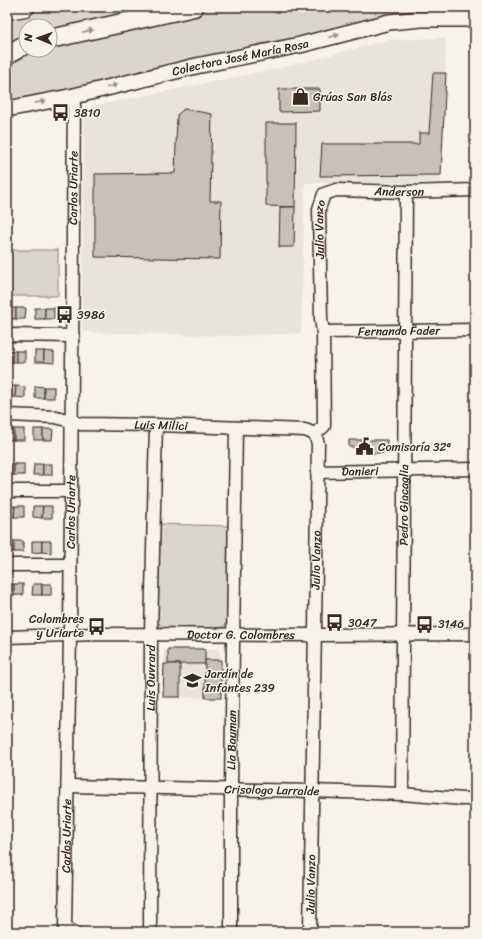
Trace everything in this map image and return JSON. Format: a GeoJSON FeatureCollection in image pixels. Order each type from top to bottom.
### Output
{"type":"FeatureCollection","features":[{"type":"Feature","properties":{"kind":"highway"},"geometry":{"type":"LineString","coordinates":[[7,10],[25,7]]}},
{"type":"Feature","properties":{"kind":"highway"},"geometry":{"type":"LineString","coordinates":[[58,37],[194,7]]}},
{"type":"Feature","properties":{"kind":"highway"},"geometry":{"type":"LineString","coordinates":[[7,47],[18,45]]}},
{"type":"Feature","properties":{"kind":"highway"},"geometry":{"type":"LineString","coordinates":[[7,55],[18,49]]}},
{"type":"Feature","properties":{"kind":"main road","name":"Colectora José María Rosa"},"geometry":{"type":"LineString","coordinates":[[7,109],[74,96],[196,66],[300,45],[389,22],[422,19],[475,19]]}},
{"type":"Feature","properties":{"kind":"street","name":"Carlos Uriarte"},"geometry":{"type":"LineString","coordinates":[[70,930],[68,786],[74,96]]}},
{"type":"Feature","properties":{"kind":"street","name":"Anderson"},"geometry":{"type":"LineString","coordinates":[[324,194],[336,190],[406,192],[475,190]]}},
{"type":"Feature","properties":{"kind":"street","name":"Pedro Giacaglia"},"geometry":{"type":"LineString","coordinates":[[402,794],[406,192]]}},
{"type":"Feature","properties":{"kind":"street","name":"Julio Vanzo"},"geometry":{"type":"LineString","coordinates":[[310,932],[318,472],[318,444],[315,434],[324,426],[324,332],[321,319],[319,209],[324,194]]}},
{"type":"Feature","properties":{"kind":"street","name":"Fernando Fader"},"geometry":{"type":"LineString","coordinates":[[324,332],[475,330]]}},
{"type":"Feature","properties":{"kind":"street"},"geometry":{"type":"LineString","coordinates":[[7,335],[73,336]]}},
{"type":"Feature","properties":{"kind":"street","name":"Luis Milici"},"geometry":{"type":"LineString","coordinates":[[7,416],[56,417],[81,424],[305,430],[315,434]]}},
{"type":"Feature","properties":{"kind":"street","name":"Luis Ouvrard"},"geometry":{"type":"LineString","coordinates":[[150,932],[151,634],[156,425]]}},
{"type":"Feature","properties":{"kind":"street","name":"Lia Bauman"},"geometry":{"type":"LineString","coordinates":[[231,932],[231,789],[236,428]]}},
{"type":"Feature","properties":{"kind":"street","name":"Danieri"},"geometry":{"type":"LineString","coordinates":[[318,472],[475,469]]}},
{"type":"Feature","properties":{"kind":"street"},"geometry":{"type":"LineString","coordinates":[[7,491],[71,491]]}},
{"type":"Feature","properties":{"kind":"street"},"geometry":{"type":"LineString","coordinates":[[7,566],[70,565]]}},
{"type":"Feature","properties":{"kind":"street","name":"Doctor G. Colombres"},"geometry":{"type":"LineString","coordinates":[[7,637],[151,634],[475,634]]}},
{"type":"Feature","properties":{"kind":"street","name":"Crisologo Larralde"},"geometry":{"type":"LineString","coordinates":[[68,786],[312,791],[402,794],[475,799]]}},
{"type":"Feature","properties":{"kind":"shaded area"},"geometry":{"type":"Polygon","coordinates":[[[7,7],[475,7],[475,19],[422,19],[7,109],[7,7]]]}},
{"type":"Feature","properties":{"kind":"shaded area"},"geometry":{"type":"Polygon","coordinates":[[[446,38],[441,183],[305,183],[301,333],[236,336],[82,332],[84,119],[93,106],[279,68],[387,40],[446,38]]]}},
{"type":"Feature","properties":{"kind":"shaded area"},"geometry":{"type":"Polygon","coordinates":[[[7,250],[58,250],[58,296],[7,296],[7,250]]]}},
{"type":"Feature","properties":{"kind":"shaded area"},"geometry":{"type":"Polygon","coordinates":[[[159,524],[229,526],[228,619],[225,625],[219,630],[164,628],[157,620],[159,524]]]}},
{"type":"Feature","properties":{"kind":"shaded area","name":"Jardín de Infantes 239"},"geometry":{"type":"Polygon","coordinates":[[[168,649],[217,649],[221,657],[221,698],[163,697],[164,652],[168,649]]]}},
{"type":"Feature","properties":{"kind":"building"},"geometry":{"type":"Polygon","coordinates":[[[433,73],[446,73],[441,175],[320,176],[322,144],[419,144],[419,133],[429,133],[433,73]]]}},
{"type":"Feature","properties":{"kind":"building"},"geometry":{"type":"Polygon","coordinates":[[[279,89],[320,89],[320,111],[279,112],[279,89]]]}},
{"type":"Feature","properties":{"kind":"building"},"geometry":{"type":"Polygon","coordinates":[[[184,109],[212,114],[210,201],[221,201],[220,259],[95,257],[95,174],[175,173],[177,115],[184,109]]]}},
{"type":"Feature","properties":{"kind":"building"},"geometry":{"type":"Polygon","coordinates":[[[266,123],[296,123],[295,207],[266,206],[266,123]]]}},
{"type":"Feature","properties":{"kind":"building"},"geometry":{"type":"Polygon","coordinates":[[[280,207],[295,207],[294,247],[279,247],[280,207]]]}},
{"type":"Feature","properties":{"kind":"building"},"geometry":{"type":"Polygon","coordinates":[[[7,308],[16,308],[16,319],[7,319],[7,308]]]}},
{"type":"Feature","properties":{"kind":"building"},"geometry":{"type":"Polygon","coordinates":[[[16,308],[26,308],[25,319],[16,319],[16,308]]]}},
{"type":"Feature","properties":{"kind":"building"},"geometry":{"type":"Polygon","coordinates":[[[35,308],[45,308],[45,319],[35,319],[35,308]]]}},
{"type":"Feature","properties":{"kind":"building"},"geometry":{"type":"Polygon","coordinates":[[[45,308],[54,308],[54,319],[45,319],[45,308]]]}},
{"type":"Feature","properties":{"kind":"building"},"geometry":{"type":"Polygon","coordinates":[[[7,351],[16,351],[16,362],[7,362],[7,351]]]}},
{"type":"Feature","properties":{"kind":"building"},"geometry":{"type":"Polygon","coordinates":[[[16,351],[25,351],[25,362],[16,362],[16,351]]]}},
{"type":"Feature","properties":{"kind":"building"},"geometry":{"type":"Polygon","coordinates":[[[35,351],[44,351],[44,362],[35,362],[35,351]]]}},
{"type":"Feature","properties":{"kind":"building"},"geometry":{"type":"Polygon","coordinates":[[[44,351],[54,352],[54,363],[44,362],[44,351]]]}},
{"type":"Feature","properties":{"kind":"building"},"geometry":{"type":"Polygon","coordinates":[[[7,386],[16,386],[15,397],[7,397],[7,386]]]}},
{"type":"Feature","properties":{"kind":"building"},"geometry":{"type":"Polygon","coordinates":[[[16,386],[25,387],[25,398],[15,397],[16,386]]]}},
{"type":"Feature","properties":{"kind":"building"},"geometry":{"type":"Polygon","coordinates":[[[35,386],[44,387],[44,398],[35,398],[35,386]]]}},
{"type":"Feature","properties":{"kind":"building"},"geometry":{"type":"Polygon","coordinates":[[[44,387],[54,387],[54,398],[44,398],[44,387]]]}},
{"type":"Feature","properties":{"kind":"building"},"geometry":{"type":"Polygon","coordinates":[[[7,429],[14,429],[14,440],[7,440],[7,429]]]}},
{"type":"Feature","properties":{"kind":"building"},"geometry":{"type":"Polygon","coordinates":[[[14,429],[24,429],[24,440],[14,440],[14,429]]]}},
{"type":"Feature","properties":{"kind":"building"},"geometry":{"type":"Polygon","coordinates":[[[34,429],[43,429],[43,440],[34,440],[34,429]]]}},
{"type":"Feature","properties":{"kind":"building"},"geometry":{"type":"Polygon","coordinates":[[[43,429],[53,429],[52,440],[43,440],[43,429]]]}},
{"type":"Feature","properties":{"kind":"building"},"geometry":{"type":"Polygon","coordinates":[[[349,440],[387,440],[387,445],[383,445],[383,453],[355,453],[355,447],[349,447],[349,440]]]}},
{"type":"Feature","properties":{"kind":"building"},"geometry":{"type":"Polygon","coordinates":[[[7,464],[14,464],[14,475],[7,475],[7,464]]]}},
{"type":"Feature","properties":{"kind":"building"},"geometry":{"type":"Polygon","coordinates":[[[14,464],[24,464],[24,475],[14,475],[14,464]]]}},
{"type":"Feature","properties":{"kind":"building"},"geometry":{"type":"Polygon","coordinates":[[[34,464],[43,464],[43,475],[33,475],[34,464]]]}},
{"type":"Feature","properties":{"kind":"building"},"geometry":{"type":"Polygon","coordinates":[[[43,464],[52,464],[52,475],[43,475],[43,464]]]}},
{"type":"Feature","properties":{"kind":"building"},"geometry":{"type":"Polygon","coordinates":[[[7,506],[15,506],[14,517],[7,517],[7,506]]]}},
{"type":"Feature","properties":{"kind":"building"},"geometry":{"type":"Polygon","coordinates":[[[15,506],[24,506],[24,517],[14,517],[15,506]]]}},
{"type":"Feature","properties":{"kind":"building"},"geometry":{"type":"Polygon","coordinates":[[[33,506],[43,506],[42,518],[33,517],[33,506]]]}},
{"type":"Feature","properties":{"kind":"building"},"geometry":{"type":"Polygon","coordinates":[[[43,506],[52,506],[52,518],[42,518],[43,506]]]}},
{"type":"Feature","properties":{"kind":"building"},"geometry":{"type":"Polygon","coordinates":[[[7,541],[14,541],[14,552],[7,552],[7,541]]]}},
{"type":"Feature","properties":{"kind":"building"},"geometry":{"type":"Polygon","coordinates":[[[14,541],[23,541],[23,552],[14,552],[14,541]]]}},
{"type":"Feature","properties":{"kind":"building"},"geometry":{"type":"Polygon","coordinates":[[[32,541],[42,541],[42,552],[32,553],[32,541]]]}},
{"type":"Feature","properties":{"kind":"building"},"geometry":{"type":"Polygon","coordinates":[[[42,541],[51,541],[51,553],[42,552],[42,541]]]}},
{"type":"Feature","properties":{"kind":"building"},"geometry":{"type":"Polygon","coordinates":[[[7,584],[14,584],[14,595],[7,595],[7,584]]]}},
{"type":"Feature","properties":{"kind":"building"},"geometry":{"type":"Polygon","coordinates":[[[14,584],[23,584],[23,595],[14,595],[14,584]]]}},
{"type":"Feature","properties":{"kind":"building"},"geometry":{"type":"Polygon","coordinates":[[[33,584],[42,584],[42,595],[32,595],[33,584]]]}},
{"type":"Feature","properties":{"kind":"building"},"geometry":{"type":"Polygon","coordinates":[[[42,584],[51,584],[51,595],[42,595],[42,584]]]}},
{"type":"Feature","properties":{"kind":"building"},"geometry":{"type":"Polygon","coordinates":[[[168,649],[205,649],[205,664],[168,664],[168,649]]]}},
{"type":"Feature","properties":{"kind":"building"},"geometry":{"type":"Polygon","coordinates":[[[205,660],[221,660],[221,698],[205,698],[205,660]]]}},
{"type":"Feature","properties":{"kind":"building"},"geometry":{"type":"Polygon","coordinates":[[[164,664],[180,664],[180,697],[163,697],[164,664]]]}},
{"type":"Feature","properties":{"kind":"place","name":"Grúas San Blás"},"geometry":{"type":"Point","coordinates":[300,97]}},
{"type":"Feature","properties":{"kind":"place","name":"3810"},"geometry":{"type":"Point","coordinates":[61,113]}},
{"type":"Feature","properties":{"kind":"place","name":"3986"},"geometry":{"type":"Point","coordinates":[64,315]}},
{"type":"Feature","properties":{"kind":"place","name":"Comisaría 32ª"},"geometry":{"type":"Point","coordinates":[365,447]}},
{"type":"Feature","properties":{"kind":"place","name":"3047"},"geometry":{"type":"Point","coordinates":[335,623]}},
{"type":"Feature","properties":{"kind":"place","name":"3146"},"geometry":{"type":"Point","coordinates":[425,624]}},
{"type":"Feature","properties":{"kind":"place","name":"Colombres y Uriarte"},"geometry":{"type":"Point","coordinates":[97,626]}},
{"type":"Feature","properties":{"kind":"place","name":"Jardín de Infantes 239"},"geometry":{"type":"Point","coordinates":[192,681]}}]}
